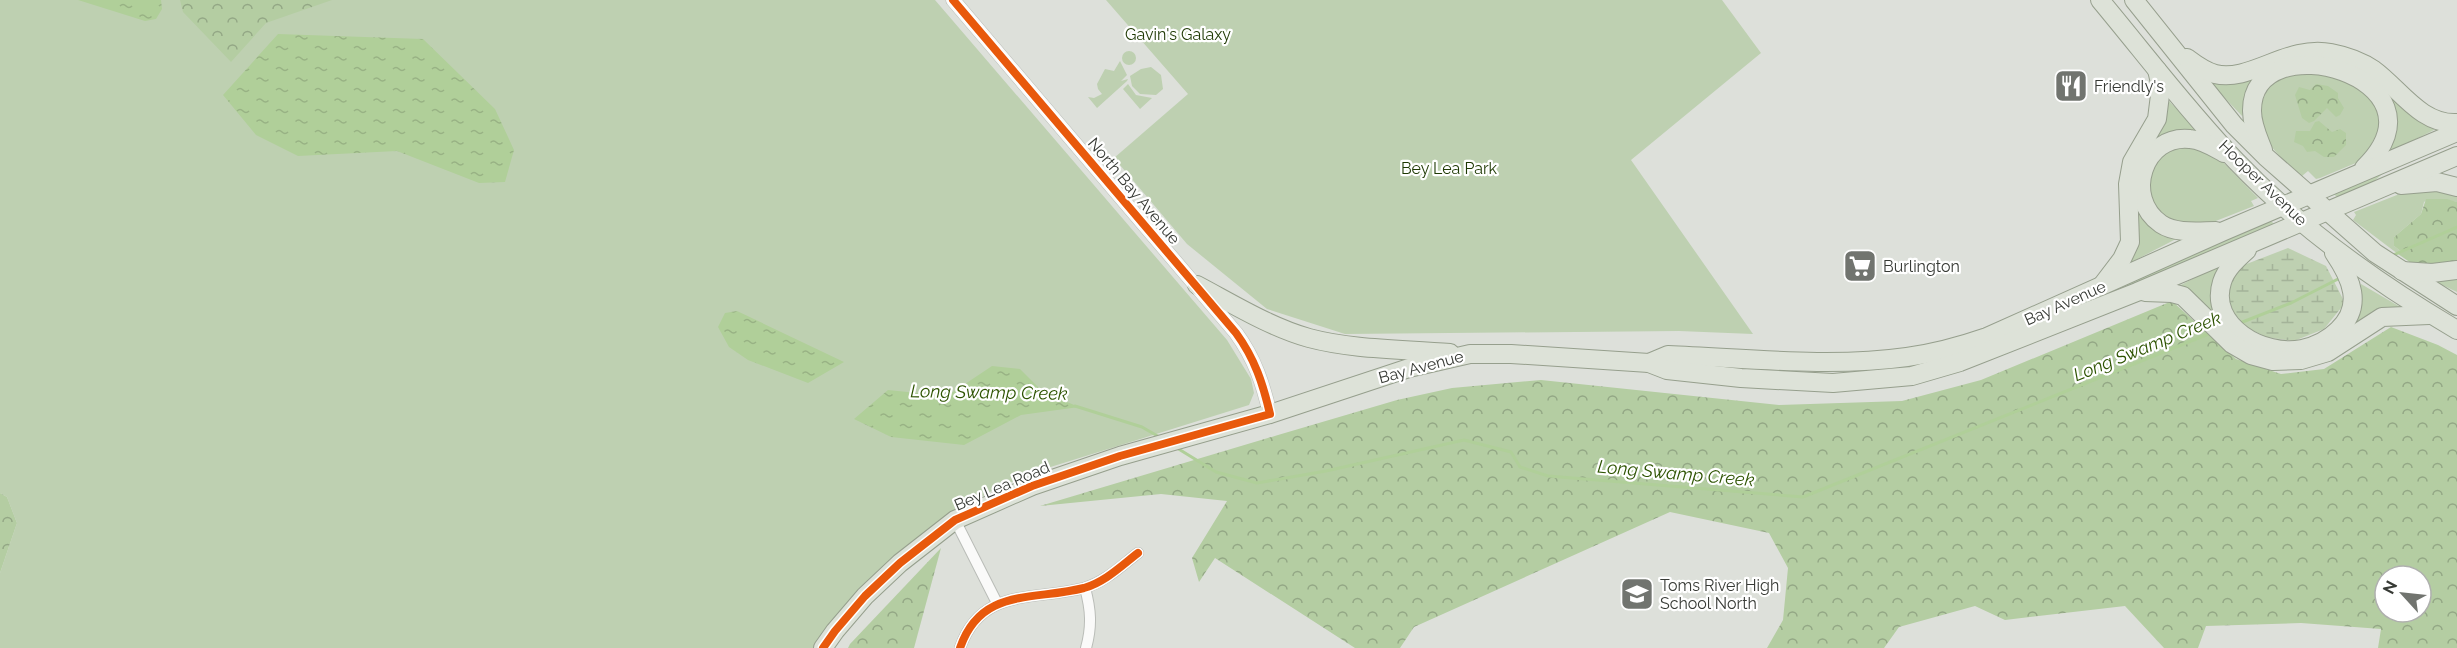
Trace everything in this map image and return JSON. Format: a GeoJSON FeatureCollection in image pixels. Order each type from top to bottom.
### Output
{"type":"FeatureCollection","features":[{"type":"Feature","properties":{"kind":"main road","name":"Hooper Avenue"},"geometry":{"type":"LineString","coordinates":[[2100,0],[2236,160],[2283,206],[2326,242],[2354,272]]}},
{"type":"Feature","properties":{"kind":"main road"},"geometry":{"type":"LineString","coordinates":[[2120,0],[2124,5],[2138,6]]}},
{"type":"Feature","properties":{"kind":"main road","name":"Hooper Avenue"},"geometry":{"type":"LineString","coordinates":[[2138,6],[2234,125],[2266,158],[2375,253],[2457,306]]}},
{"type":"Feature","properties":{"kind":"main road"},"geometry":{"type":"LineString","coordinates":[[2169,45],[2208,72],[2225,75],[2242,72],[2289,55],[2307,52],[2332,53],[2358,60],[2375,71],[2427,117],[2446,124],[2457,123]]}},
{"type":"Feature","properties":{"kind":"main road"},"geometry":{"type":"LineString","coordinates":[[2266,158],[2254,128],[2251,110],[2259,87],[2278,72],[2303,65],[2331,66],[2351,72],[2370,83],[2387,102],[2391,114],[2391,129],[2386,145],[2356,174]]}},
{"type":"Feature","properties":{"kind":"main road"},"geometry":{"type":"LineString","coordinates":[[2100,287],[2122,259],[2130,242],[2128,184],[2132,162],[2157,119],[2161,87],[2157,68]]}},
{"type":"Feature","properties":{"kind":"main road","name":"Bay Avenue"},"geometry":{"type":"LineString","coordinates":[[1649,363],[1668,355],[1817,361],[1906,357],[1949,349],[1987,337],[2224,231],[2457,132]]}},
{"type":"Feature","properties":{"kind":"main road"},"geometry":{"type":"LineString","coordinates":[[2224,231],[2186,231],[2162,225],[2151,214],[2142,197],[2140,179],[2144,165],[2152,153],[2174,141],[2188,139],[2201,141],[2236,160]]}},
{"type":"Feature","properties":{"kind":"main road"},"geometry":{"type":"LineString","coordinates":[[2393,185],[2423,164],[2457,146]]}},
{"type":"Feature","properties":{"kind":"main road","name":"Bay Avenue"},"geometry":{"type":"LineString","coordinates":[[1270,414],[1409,368],[1470,354],[1511,354],[1649,363],[1667,370],[1741,378],[1833,383],[1912,376],[1960,362],[2137,292],[2328,213],[2457,156]]}},
{"type":"Feature","properties":{"kind":"main road"},"geometry":{"type":"LineString","coordinates":[[2393,185],[2438,182],[2457,187]]}},
{"type":"Feature","properties":{"kind":"main road"},"geometry":{"type":"LineString","coordinates":[[2255,242],[2231,266],[2222,281],[2220,302],[2225,328],[2232,344],[2251,355],[2273,361],[2288,362],[2316,357],[2328,352],[2382,317],[2432,315]]}},
{"type":"Feature","properties":{"kind":"main road"},"geometry":{"type":"LineString","coordinates":[[2397,269],[2432,273],[2457,270]]}},
{"type":"Feature","properties":{"kind":"main road"},"geometry":{"type":"LineString","coordinates":[[2137,292],[2172,293],[2183,296],[2225,328],[2263,346],[2301,349],[2331,337],[2349,317],[2354,304],[2354,272],[2397,294],[2457,330]]}},
{"type":"Feature","properties":{"kind":"main road"},"geometry":{"type":"LineString","coordinates":[[1197,285],[1272,323],[1310,338],[1344,345],[1470,354]]}},
{"type":"Feature","properties":{"kind":"main road","name":"Bey Lea Road"},"geometry":{"type":"LineString","coordinates":[[823,648],[872,589],[900,563],[955,520],[1032,486],[1270,414]]}},
{"type":"Feature","properties":{"kind":"street","name":"North Bay Avenue"},"geometry":{"type":"LineString","coordinates":[[953,0],[1197,285],[1250,352],[1260,376],[1270,414]]}},
{"type":"Feature","properties":{"kind":"street"},"geometry":{"type":"LineString","coordinates":[[955,520],[998,603]]}},
{"type":"Feature","properties":{"kind":"street"},"geometry":{"type":"LineString","coordinates":[[960,648],[973,620],[998,603],[1085,588],[1105,578],[1138,553]]}},
{"type":"Feature","properties":{"kind":"street"},"geometry":{"type":"LineString","coordinates":[[1085,588],[1092,610],[1086,648]]}},
{"type":"Feature","properties":{"kind":"green space"},"geometry":{"type":"Polygon","coordinates":[[[0,0],[935,0],[1227,340],[1251,379],[1254,393],[1249,405],[1041,470],[995,489],[951,515],[829,625],[813,648],[0,648],[0,573],[17,523],[7,497],[0,493],[0,0]]]}},
{"type":"Feature","properties":{"kind":"green space"},"geometry":{"type":"Polygon","coordinates":[[[180,0],[332,0],[266,23],[231,62],[183,12],[180,0]]]}},
{"type":"Feature","properties":{"kind":"green space","name":"Bey Lea Park"},"geometry":{"type":"Polygon","coordinates":[[[1106,0],[1722,0],[1761,53],[1631,160],[1753,334],[1679,331],[1345,334],[1267,309],[1187,244],[1114,158],[1188,94],[1106,0]]]}},
{"type":"Feature","properties":{"kind":"green space"},"geometry":{"type":"Polygon","coordinates":[[[1126,51],[1132,51],[1136,58],[1132,65],[1126,65],[1122,61],[1122,55],[1126,51]]]}},
{"type":"Feature","properties":{"kind":"green space"},"geometry":{"type":"Polygon","coordinates":[[[1120,61],[1127,75],[1121,81],[1128,79],[1097,108],[1088,97],[1094,98],[1102,94],[1097,84],[1105,69],[1114,71],[1120,61]]]}},
{"type":"Feature","properties":{"kind":"green space"},"geometry":{"type":"Polygon","coordinates":[[[1151,67],[1161,75],[1163,89],[1156,95],[1140,94],[1132,86],[1130,76],[1141,69],[1151,67]]]}},
{"type":"Feature","properties":{"kind":"green space"},"geometry":{"type":"Polygon","coordinates":[[[2269,68],[2249,93],[2242,116],[2204,76],[2269,68]]]}},
{"type":"Feature","properties":{"kind":"green space"},"geometry":{"type":"Polygon","coordinates":[[[2301,71],[2357,82],[2385,118],[2363,160],[2316,179],[2308,171],[2302,176],[2281,157],[2269,144],[2256,119],[2269,84],[2301,71]]]}},
{"type":"Feature","properties":{"kind":"green space"},"geometry":{"type":"Polygon","coordinates":[[[1128,84],[1136,95],[1152,98],[1140,109],[1123,89],[1128,84]]]}},
{"type":"Feature","properties":{"kind":"green space"},"geometry":{"type":"Polygon","coordinates":[[[2316,84],[2328,86],[2338,93],[2338,98],[2344,108],[2336,117],[2327,108],[2309,123],[2302,118],[2295,95],[2299,87],[2310,90],[2316,84]]]}},
{"type":"Feature","properties":{"kind":"green space"},"geometry":{"type":"Polygon","coordinates":[[[2385,91],[2435,128],[2384,155],[2392,139],[2395,123],[2393,107],[2385,91]]]}},
{"type":"Feature","properties":{"kind":"green space"},"geometry":{"type":"Polygon","coordinates":[[[2169,101],[2203,136],[2149,149],[2164,119],[2169,101]]]}},
{"type":"Feature","properties":{"kind":"green space"},"geometry":{"type":"Polygon","coordinates":[[[2319,121],[2332,132],[2340,129],[2346,133],[2346,145],[2334,157],[2324,157],[2315,151],[2307,152],[2303,146],[2294,142],[2296,131],[2310,131],[2315,122],[2319,121]]]}},
{"type":"Feature","properties":{"kind":"green space"},"geometry":{"type":"Polygon","coordinates":[[[2188,143],[2215,154],[2258,198],[2251,201],[2254,206],[2203,226],[2163,219],[2146,190],[2159,154],[2188,143]]]}},
{"type":"Feature","properties":{"kind":"green space"},"geometry":{"type":"Polygon","coordinates":[[[2386,171],[2368,186],[2339,199],[2333,193],[2386,171]]]}},
{"type":"Feature","properties":{"kind":"green space"},"geometry":{"type":"Polygon","coordinates":[[[2412,189],[2457,193],[2457,202],[2428,199],[2424,202],[2421,214],[2394,237],[2394,246],[2402,252],[2398,254],[2353,220],[2356,215],[2354,212],[2412,189]]]}},
{"type":"Feature","properties":{"kind":"green space"},"geometry":{"type":"Polygon","coordinates":[[[2134,199],[2176,239],[2122,267],[2134,199]]]}},
{"type":"Feature","properties":{"kind":"green space"},"geometry":{"type":"Polygon","coordinates":[[[2426,199],[2447,199],[2457,202],[2457,264],[2414,265],[2398,254],[2402,252],[2394,246],[2394,237],[2421,214],[2426,199]]]}},
{"type":"Feature","properties":{"kind":"green space"},"geometry":{"type":"Polygon","coordinates":[[[2269,219],[2275,225],[2071,310],[2169,261],[2269,219]]]}},
{"type":"Feature","properties":{"kind":"green space"},"geometry":{"type":"Polygon","coordinates":[[[2288,248],[2326,266],[2345,303],[2324,329],[2294,341],[2266,337],[2246,327],[2230,308],[2229,284],[2244,265],[2288,248]]]}},
{"type":"Feature","properties":{"kind":"green space"},"geometry":{"type":"Polygon","coordinates":[[[2225,262],[2221,321],[2179,286],[2225,262]]]}},
{"type":"Feature","properties":{"kind":"green space"},"geometry":{"type":"Polygon","coordinates":[[[2457,275],[2457,292],[2432,280],[2457,275]]]}},
{"type":"Feature","properties":{"kind":"green space"},"geometry":{"type":"Polygon","coordinates":[[[2361,284],[2402,308],[2347,329],[2361,284]]]}},
{"type":"Feature","properties":{"kind":"green space"},"geometry":{"type":"Polygon","coordinates":[[[2172,301],[2236,359],[2281,374],[2324,369],[2391,327],[2438,345],[2457,355],[2457,648],[2378,648],[2381,629],[2301,623],[2206,626],[2198,648],[2164,648],[2125,606],[2005,620],[1975,606],[1899,627],[1884,648],[1767,648],[1783,620],[1788,568],[1769,533],[1670,512],[1414,627],[1400,648],[1355,648],[1215,558],[1199,582],[1192,558],[1227,501],[1161,494],[1040,506],[1397,400],[1452,388],[1541,380],[1779,405],[1902,401],[1981,380],[2172,301]]]}},
{"type":"Feature","properties":{"kind":"green space"},"geometry":{"type":"Polygon","coordinates":[[[0,493],[7,497],[17,523],[0,573],[0,493]]]}},
{"type":"Feature","properties":{"kind":"green space"},"geometry":{"type":"Polygon","coordinates":[[[941,548],[914,648],[848,648],[850,644],[941,548]]]}},
{"type":"Feature","properties":{"kind":"water"},"geometry":{"type":"Polygon","coordinates":[[[78,0],[161,0],[162,9],[156,19],[145,21],[78,0]]]}},
{"type":"Feature","properties":{"kind":"water"},"geometry":{"type":"Polygon","coordinates":[[[278,34],[423,39],[495,109],[514,150],[505,182],[479,183],[397,151],[298,156],[256,135],[223,95],[278,34]]]}},
{"type":"Feature","properties":{"kind":"water"},"geometry":{"type":"Polygon","coordinates":[[[737,311],[844,362],[808,383],[748,360],[729,347],[718,327],[725,313],[737,311]]]}},
{"type":"Feature","properties":{"kind":"water"},"geometry":{"type":"Polygon","coordinates":[[[992,366],[1020,369],[1043,392],[1079,407],[1021,415],[964,445],[891,437],[854,419],[888,390],[947,396],[992,366]]]}},
{"type":"Feature","properties":{"kind":"waterway","name":"Long Swamp Creek"},"geometry":{"type":"LineString","coordinates":[[2391,256],[2457,227]]}},
{"type":"Feature","properties":{"kind":"waterway","name":"Long Swamp Creek"},"geometry":{"type":"LineString","coordinates":[[2240,323],[2291,303],[2340,278]]}},
{"type":"Feature","properties":{"kind":"waterway","name":"Long Swamp Creek"},"geometry":{"type":"LineString","coordinates":[[1177,448],[1216,472],[1257,483],[1326,471],[1464,440],[1511,452],[1520,467],[1548,476],[1803,497],[2211,333]]}},
{"type":"Feature","properties":{"kind":"waterway","name":"Long Swamp Creek"},"geometry":{"type":"LineString","coordinates":[[1075,406],[1142,427],[1161,438]]}},
{"type":"Feature","properties":{"kind":"cycle path"},"geometry":{"type":"LineString","coordinates":[[823,648],[865,596],[900,563],[955,520],[1032,486],[1120,456],[1270,414],[1258,372],[1236,333],[953,0]]}},
{"type":"Feature","properties":{"kind":"cycle path"},"geometry":{"type":"LineString","coordinates":[[960,648],[969,628],[981,615],[995,606],[1011,600],[1084,588],[1099,582],[1138,553]]}},
{"type":"Feature","properties":{"kind":"place","name":"Friendly's"},"geometry":{"type":"Point","coordinates":[2071,86]}},
{"type":"Feature","properties":{"kind":"place","name":"Burlington"},"geometry":{"type":"Point","coordinates":[1860,266]}},
{"type":"Feature","properties":{"kind":"place","name":"Toms River High School North"},"geometry":{"type":"Point","coordinates":[1637,594]}},
{"type":"Feature","properties":{"kind":"park label","name":"Gavin's Galaxy"},"geometry":{"type":"Point","coordinates":[1178,34]}}]}
